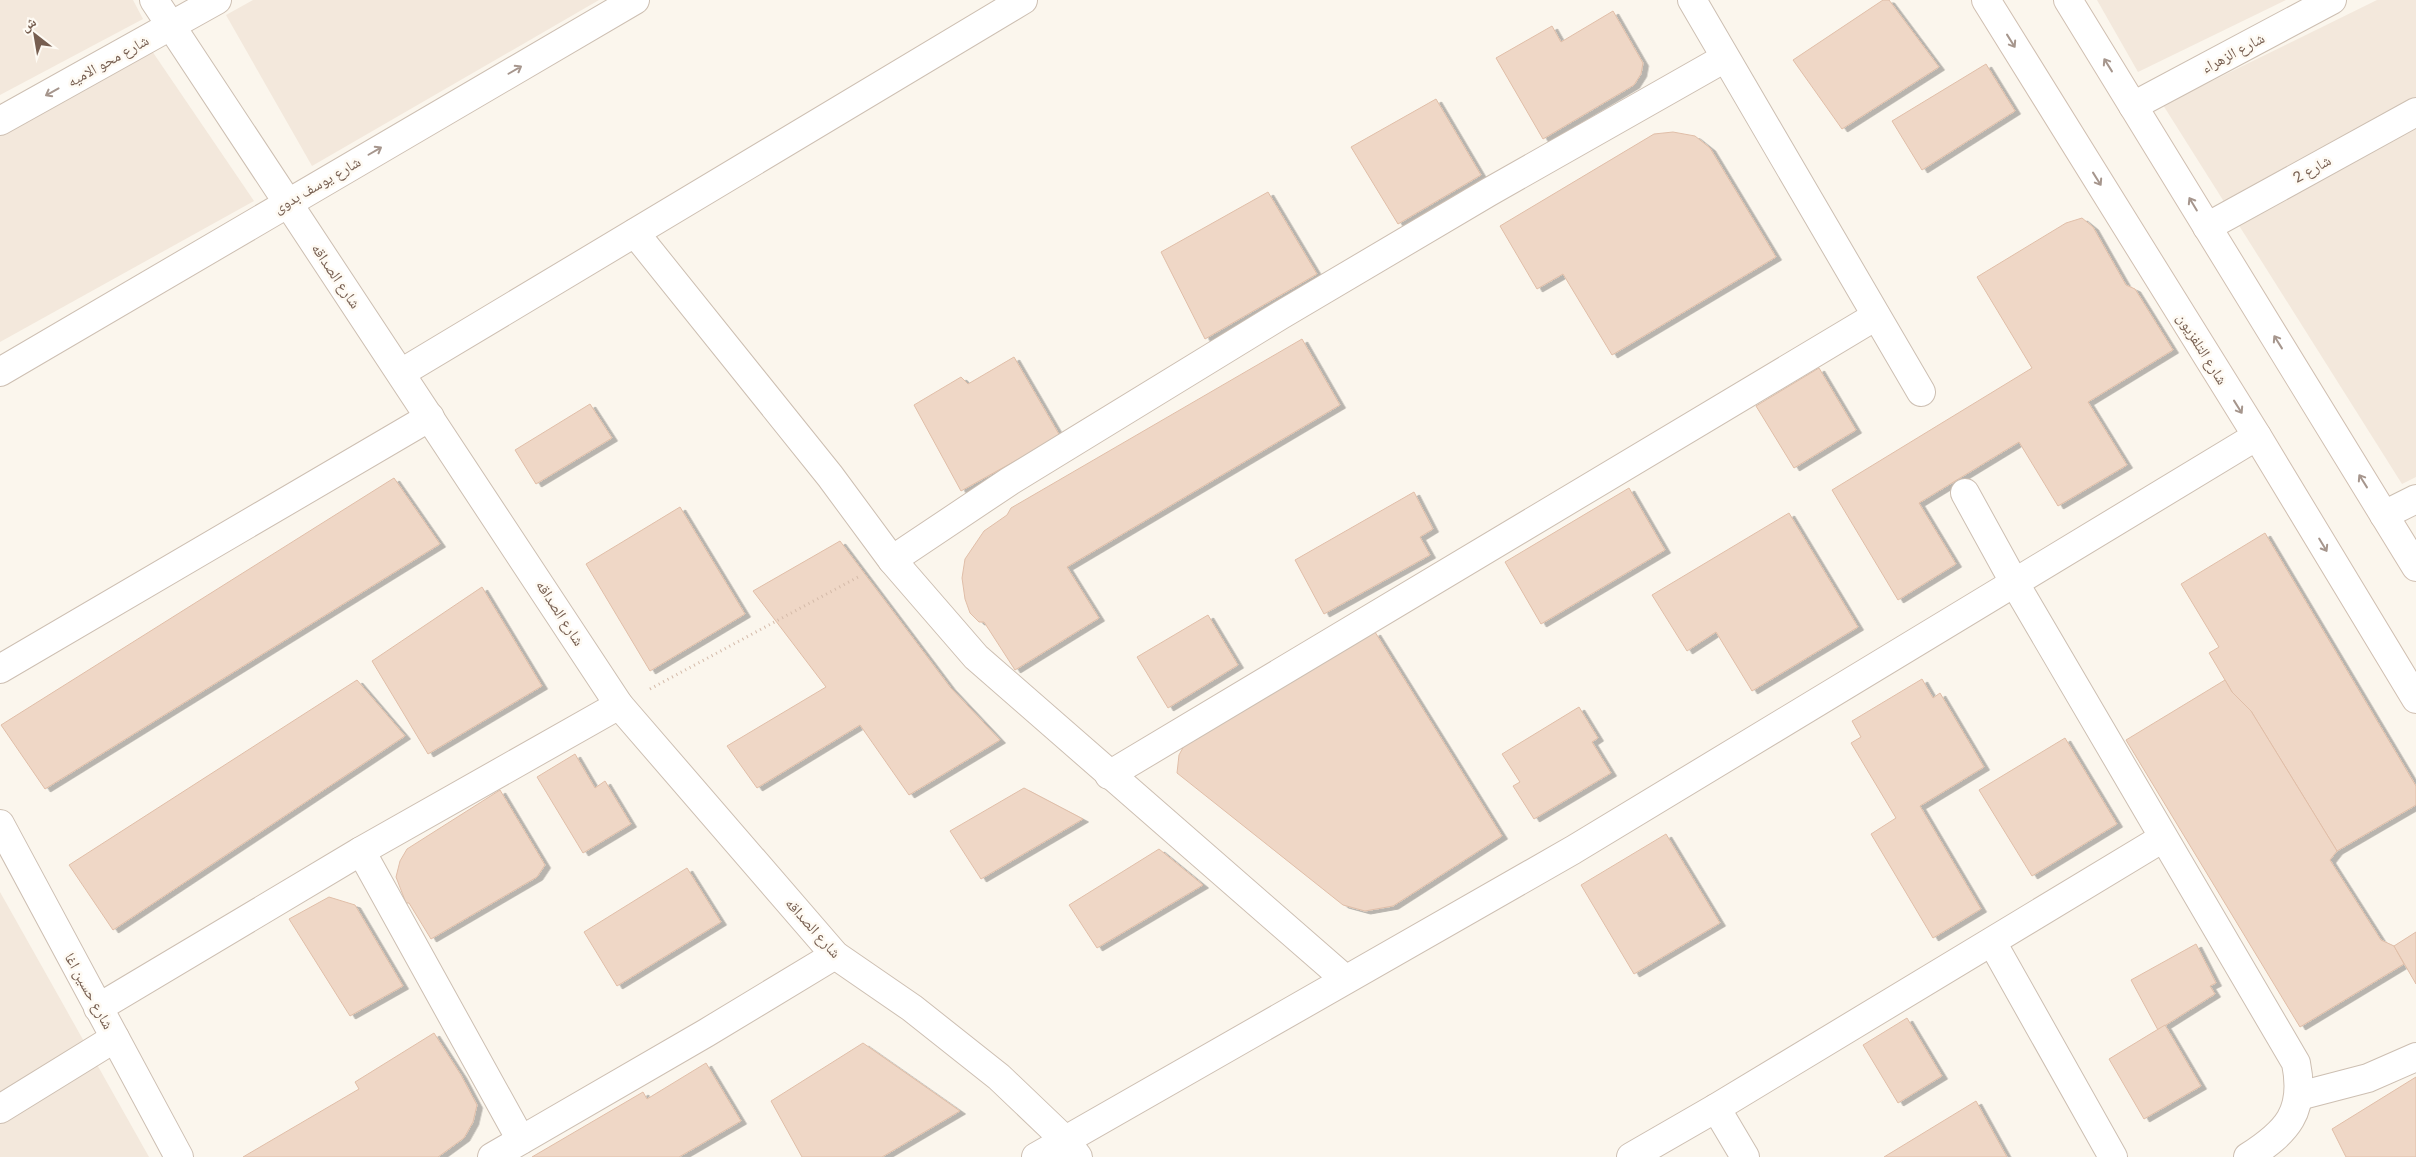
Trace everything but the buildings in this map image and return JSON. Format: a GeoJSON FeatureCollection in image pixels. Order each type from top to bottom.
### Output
{"type":"FeatureCollection","features":[{"type":"Feature","properties":{"kind":"street","name":"شارع الصداقه"},"geometry":{"type":"LineString","coordinates":[[154,0],[620,704],[835,955],[912,1008],[999,1077],[1072,1148]]}},
{"type":"Feature","properties":{"kind":"street","name":"شارع محو الاميه"},"geometry":{"type":"LineString","coordinates":[[0,121],[217,0]]}},
{"type":"Feature","properties":{"kind":"street","name":"شارع يوسف بدوى"},"geometry":{"type":"LineString","coordinates":[[0,372],[635,0]]}},
{"type":"Feature","properties":{"kind":"street"},"geometry":{"type":"LineString","coordinates":[[401,373],[1023,0]]}},
{"type":"Feature","properties":{"kind":"street"},"geometry":{"type":"LineString","coordinates":[[1692,0],[1921,392]]}},
{"type":"Feature","properties":{"kind":"street","name":"شارع التلفزيون"},"geometry":{"type":"LineString","coordinates":[[1986,0],[2257,436],[2416,699]]}},
{"type":"Feature","properties":{"kind":"street"},"geometry":{"type":"LineString","coordinates":[[2068,0],[2416,567]]}},
{"type":"Feature","properties":{"kind":"street","name":"شارع الزهراء"},"geometry":{"type":"LineString","coordinates":[[2133,106],[2332,0]]}},
{"type":"Feature","properties":{"kind":"street"},"geometry":{"type":"LineString","coordinates":[[892,560],[1010,482],[1289,310],[1489,192],[1725,58]]}},
{"type":"Feature","properties":{"kind":"street","name":"شارع 2"},"geometry":{"type":"LineString","coordinates":[[2208,227],[2416,112]]}},
{"type":"Feature","properties":{"kind":"street"},"geometry":{"type":"LineString","coordinates":[[635,233],[830,476],[892,560],[976,657],[1345,980]]}},
{"type":"Feature","properties":{"kind":"street"},"geometry":{"type":"LineString","coordinates":[[1109,774],[1876,316]]}},
{"type":"Feature","properties":{"kind":"street"},"geometry":{"type":"LineString","coordinates":[[0,669],[430,417]]}},
{"type":"Feature","properties":{"kind":"street"},"geometry":{"type":"LineString","coordinates":[[1036,1157],[1072,1148],[1345,980],[1573,850],[2257,436]]}},
{"type":"Feature","properties":{"kind":"street"},"geometry":{"type":"LineString","coordinates":[[1965,494],[2014,582],[2296,1063],[2299,1096],[2294,1112],[2286,1127],[2274,1140],[2248,1157]]}},
{"type":"Feature","properties":{"kind":"street"},"geometry":{"type":"LineString","coordinates":[[2384,515],[2416,499]]}},
{"type":"Feature","properties":{"kind":"street"},"geometry":{"type":"LineString","coordinates":[[98,1008],[361,851],[620,704]]}},
{"type":"Feature","properties":{"kind":"street","name":"شارع حسين اغا"},"geometry":{"type":"LineString","coordinates":[[0,824],[7,853],[115,1038],[179,1157]]}},
{"type":"Feature","properties":{"kind":"street"},"geometry":{"type":"LineString","coordinates":[[1631,1157],[1716,1108],[2163,838]]}},
{"type":"Feature","properties":{"kind":"street"},"geometry":{"type":"LineString","coordinates":[[361,851],[521,1140]]}},
{"type":"Feature","properties":{"kind":"street"},"geometry":{"type":"LineString","coordinates":[[1992,942],[2113,1157]]}},
{"type":"Feature","properties":{"kind":"street"},"geometry":{"type":"LineString","coordinates":[[492,1157],[706,1033],[835,955]]}},
{"type":"Feature","properties":{"kind":"street"},"geometry":{"type":"LineString","coordinates":[[0,1109],[115,1038]]}},
{"type":"Feature","properties":{"kind":"street"},"geometry":{"type":"LineString","coordinates":[[2299,1096],[2368,1078],[2416,1058]]}},
{"type":"Feature","properties":{"kind":"street"},"geometry":{"type":"LineString","coordinates":[[1716,1108],[1745,1157]]}},
{"type":"Feature","properties":{"kind":"path"},"geometry":{"type":"LineString","coordinates":[[620,704],[892,560]]}},
{"type":"Feature","properties":{"kind":"shaded area"},"geometry":{"type":"Polygon","coordinates":[[[0,0],[133,0],[143,19],[0,95],[0,0]]]}},
{"type":"Feature","properties":{"kind":"shaded area"},"geometry":{"type":"Polygon","coordinates":[[[253,0],[599,0],[312,166],[226,15],[253,0]]]}},
{"type":"Feature","properties":{"kind":"shaded area"},"geometry":{"type":"Polygon","coordinates":[[[2097,0],[2286,0],[2138,72],[2097,0]]]}},
{"type":"Feature","properties":{"kind":"shaded area"},"geometry":{"type":"Polygon","coordinates":[[[2377,0],[2416,0],[2416,477],[2402,484],[2163,105],[2377,0]]]}},
{"type":"Feature","properties":{"kind":"shaded area"},"geometry":{"type":"Polygon","coordinates":[[[152,51],[254,201],[0,342],[0,136],[152,51]]]}},
{"type":"Feature","properties":{"kind":"shaded area"},"geometry":{"type":"Polygon","coordinates":[[[0,892],[149,1157],[0,1157],[0,892]]]}}]}
